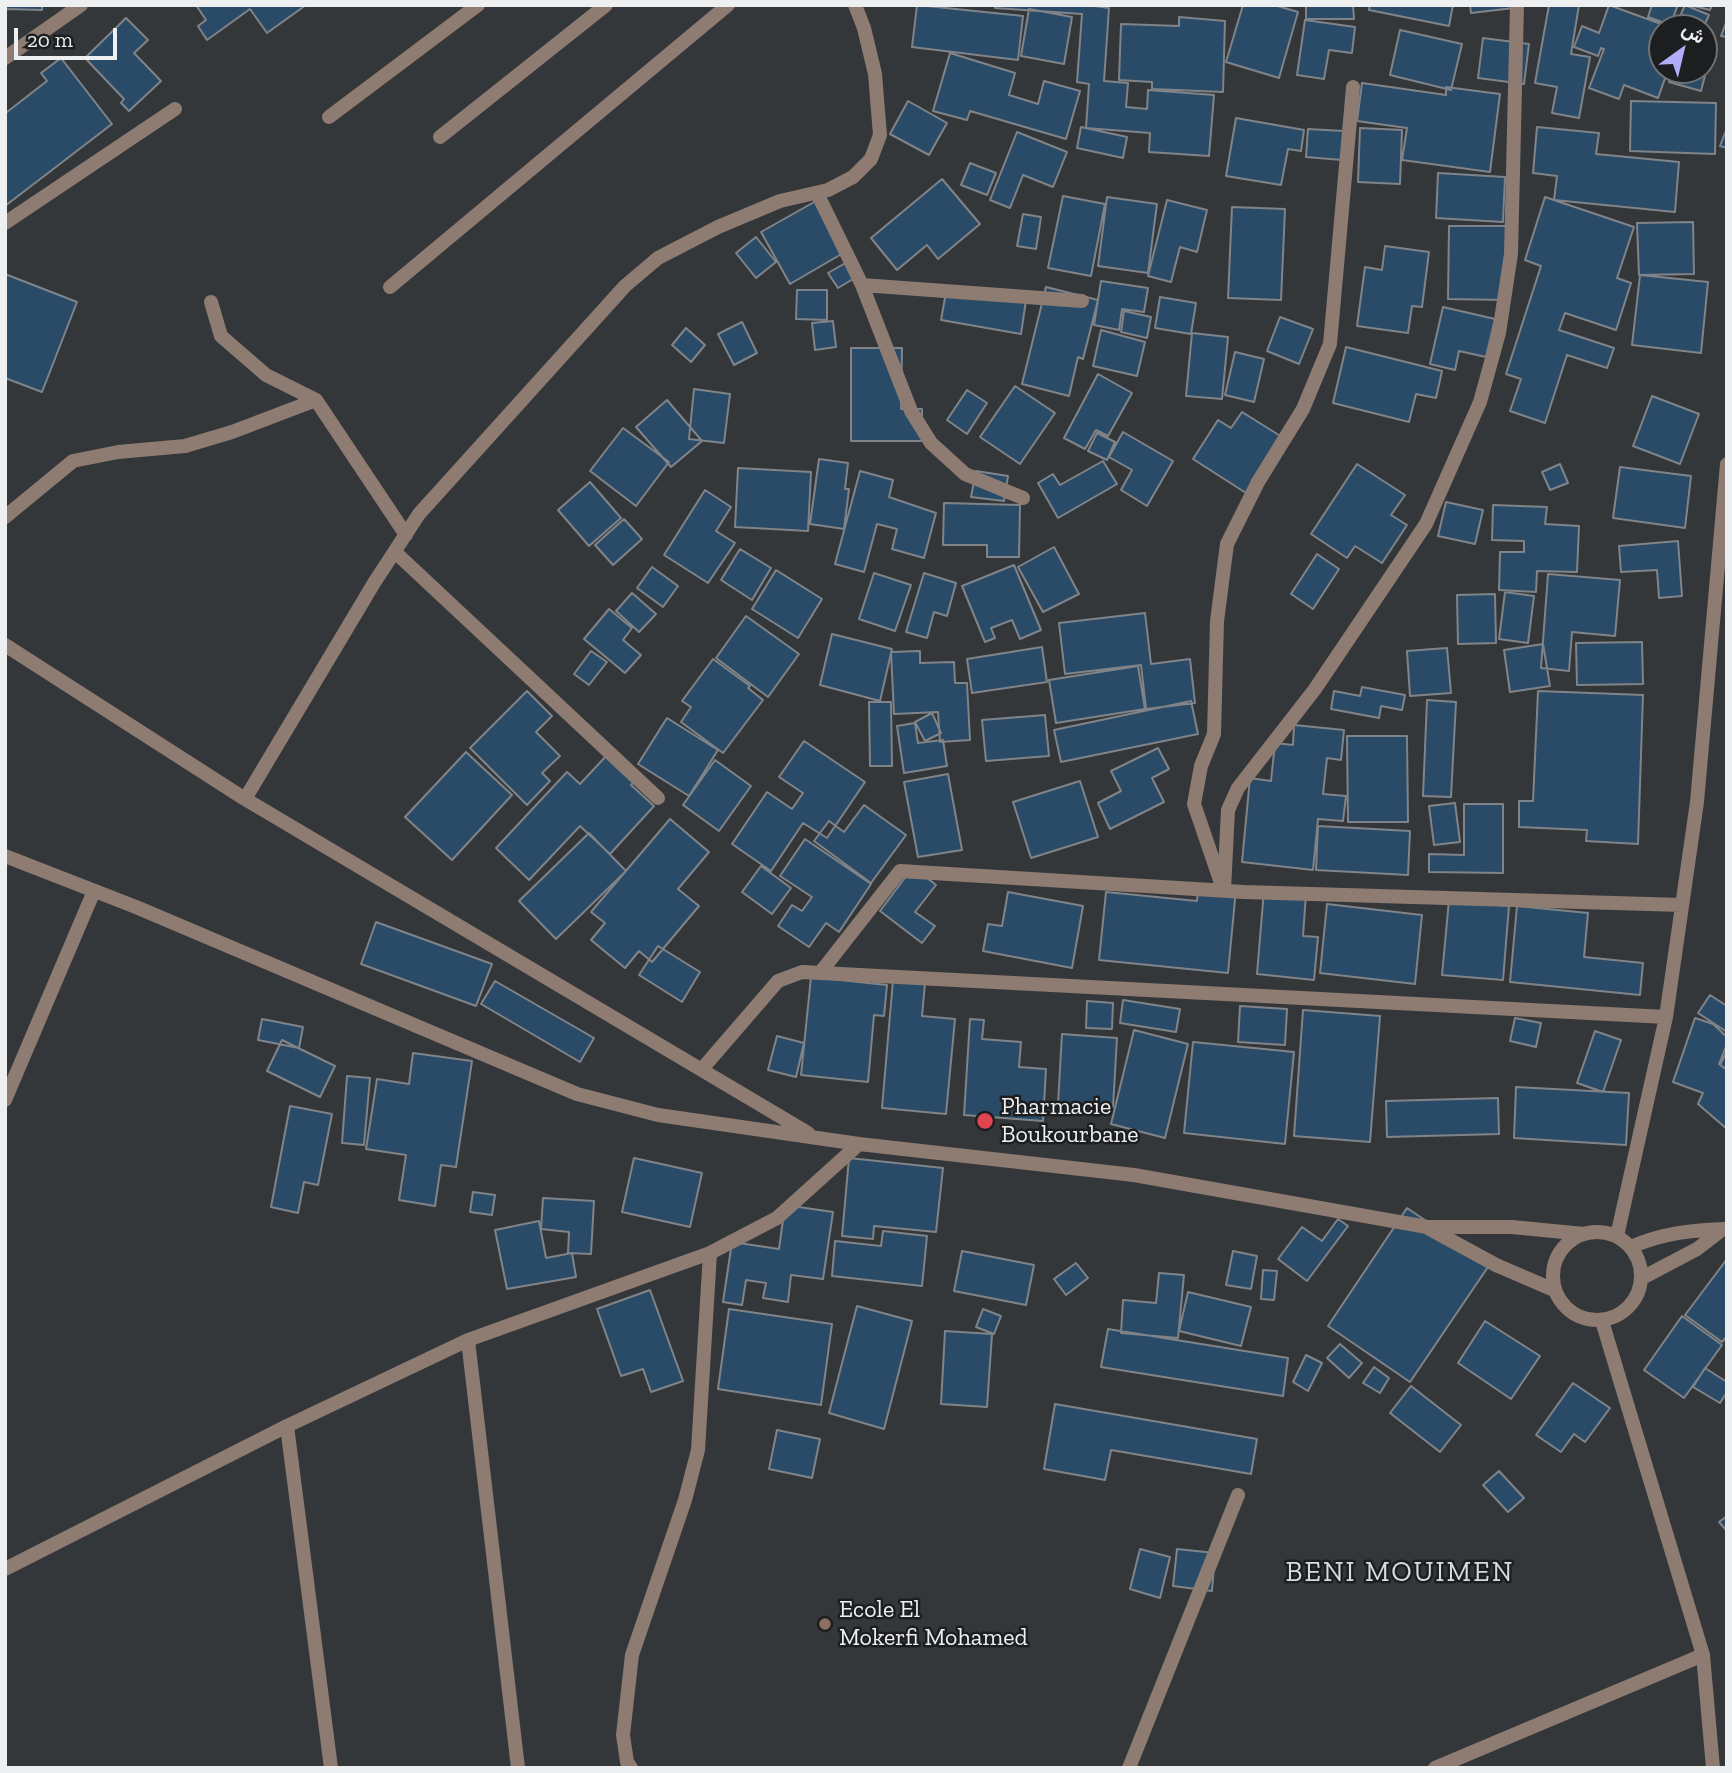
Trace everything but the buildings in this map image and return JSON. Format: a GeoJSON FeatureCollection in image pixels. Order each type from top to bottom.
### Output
{"type":"FeatureCollection","features":[{"type":"Feature","properties":{"kind":"street"},"geometry":{"type":"LineString","coordinates":[[5,58],[81,5]]}},
{"type":"Feature","properties":{"kind":"street"},"geometry":{"type":"LineString","coordinates":[[329,117],[478,5]]}},
{"type":"Feature","properties":{"kind":"street"},"geometry":{"type":"LineString","coordinates":[[440,137],[606,5]]}},
{"type":"Feature","properties":{"kind":"street"},"geometry":{"type":"LineString","coordinates":[[390,287],[728,5]]}},
{"type":"Feature","properties":{"kind":"street"},"geometry":{"type":"LineString","coordinates":[[246,799],[419,514],[625,286],[659,258],[718,227],[780,201],[828,190],[853,177],[871,159],[880,135],[876,74],[855,5]]}},
{"type":"Feature","properties":{"kind":"street"},"geometry":{"type":"LineString","coordinates":[[1224,890],[1228,810],[1238,788],[1315,689],[1426,524],[1480,402],[1499,333],[1511,254],[1517,5]]}},
{"type":"Feature","properties":{"kind":"street"},"geometry":{"type":"LineString","coordinates":[[1224,890],[1194,804],[1201,766],[1214,734],[1217,621],[1227,544],[1258,482],[1303,409],[1331,344],[1353,87]]}},
{"type":"Feature","properties":{"kind":"street"},"geometry":{"type":"LineString","coordinates":[[5,223],[175,109]]}},
{"type":"Feature","properties":{"kind":"street"},"geometry":{"type":"LineString","coordinates":[[817,193],[862,285],[911,411],[931,443],[965,474],[1023,498]]}},
{"type":"Feature","properties":{"kind":"street"},"geometry":{"type":"LineString","coordinates":[[862,285],[1082,301]]}},
{"type":"Feature","properties":{"kind":"street"},"geometry":{"type":"LineString","coordinates":[[211,302],[221,336],[266,375],[316,400],[406,535]]}},
{"type":"Feature","properties":{"kind":"street"},"geometry":{"type":"LineString","coordinates":[[5,517],[73,461],[118,452],[185,446],[232,432],[316,400]]}},
{"type":"Feature","properties":{"kind":"street"},"geometry":{"type":"LineString","coordinates":[[1617,1236],[1666,1017],[1697,802],[1727,464]]}},
{"type":"Feature","properties":{"kind":"street"},"geometry":{"type":"LineString","coordinates":[[395,552],[658,798]]}},
{"type":"Feature","properties":{"kind":"street"},"geometry":{"type":"LineString","coordinates":[[5,645],[246,799],[816,1138]]}},
{"type":"Feature","properties":{"kind":"street"},"geometry":{"type":"LineString","coordinates":[[5,856],[577,1094],[658,1115],[859,1144],[1134,1175],[1427,1227],[1513,1227],[1584,1234],[1600,1232],[1617,1236],[1631,1247],[1640,1262],[1642,1278],[1638,1294],[1630,1307],[1617,1317],[1602,1321],[1582,1319],[1565,1308],[1554,1290],[1552,1273],[1557,1256],[1568,1242],[1584,1234]]}},
{"type":"Feature","properties":{"kind":"street"},"geometry":{"type":"LineString","coordinates":[[820,973],[900,870],[1224,890],[1682,905]]}},
{"type":"Feature","properties":{"kind":"street"},"geometry":{"type":"LineString","coordinates":[[5,1100],[94,891]]}},
{"type":"Feature","properties":{"kind":"street"},"geometry":{"type":"LineString","coordinates":[[702,1069],[778,981],[802,972],[1666,1017]]}},
{"type":"Feature","properties":{"kind":"street"},"geometry":{"type":"LineString","coordinates":[[8,1565],[287,1426],[468,1340],[710,1253],[777,1218],[859,1144]]}},
{"type":"Feature","properties":{"kind":"street"},"geometry":{"type":"LineString","coordinates":[[1427,1227],[1496,1265],[1554,1290]]}},
{"type":"Feature","properties":{"kind":"street"},"geometry":{"type":"LineString","coordinates":[[1631,1247],[1655,1236],[1725,1229]]}},
{"type":"Feature","properties":{"kind":"street"},"geometry":{"type":"LineString","coordinates":[[1642,1278],[1697,1249],[1725,1229]]}},
{"type":"Feature","properties":{"kind":"street"},"geometry":{"type":"LineString","coordinates":[[631,1768],[627,1762],[623,1735],[632,1656],[685,1500],[698,1450],[710,1253]]}},
{"type":"Feature","properties":{"kind":"street"},"geometry":{"type":"LineString","coordinates":[[1602,1321],[1703,1655],[1713,1768]]}},
{"type":"Feature","properties":{"kind":"street"},"geometry":{"type":"LineString","coordinates":[[468,1340],[518,1768]]}},
{"type":"Feature","properties":{"kind":"street"},"geometry":{"type":"LineString","coordinates":[[287,1426],[331,1768]]}},
{"type":"Feature","properties":{"kind":"street"},"geometry":{"type":"LineString","coordinates":[[1129,1768],[1238,1495]]}},
{"type":"Feature","properties":{"kind":"street"},"geometry":{"type":"LineString","coordinates":[[1435,1768],[1703,1655]]}},
{"type":"Feature","properties":{"kind":"place","name":"Pharmacie Boukourbane"},"geometry":{"type":"Point","coordinates":[985,1121]}},
{"type":"Feature","properties":{"kind":"place","name":"Ecole El Mokerfi Mohamed"},"geometry":{"type":"Point","coordinates":[825,1624]}},
{"type":"Feature","properties":{"kind":"district","name":"BENI MOUIMEN"},"geometry":{"type":"Point","coordinates":[1400,1573]}}]}
